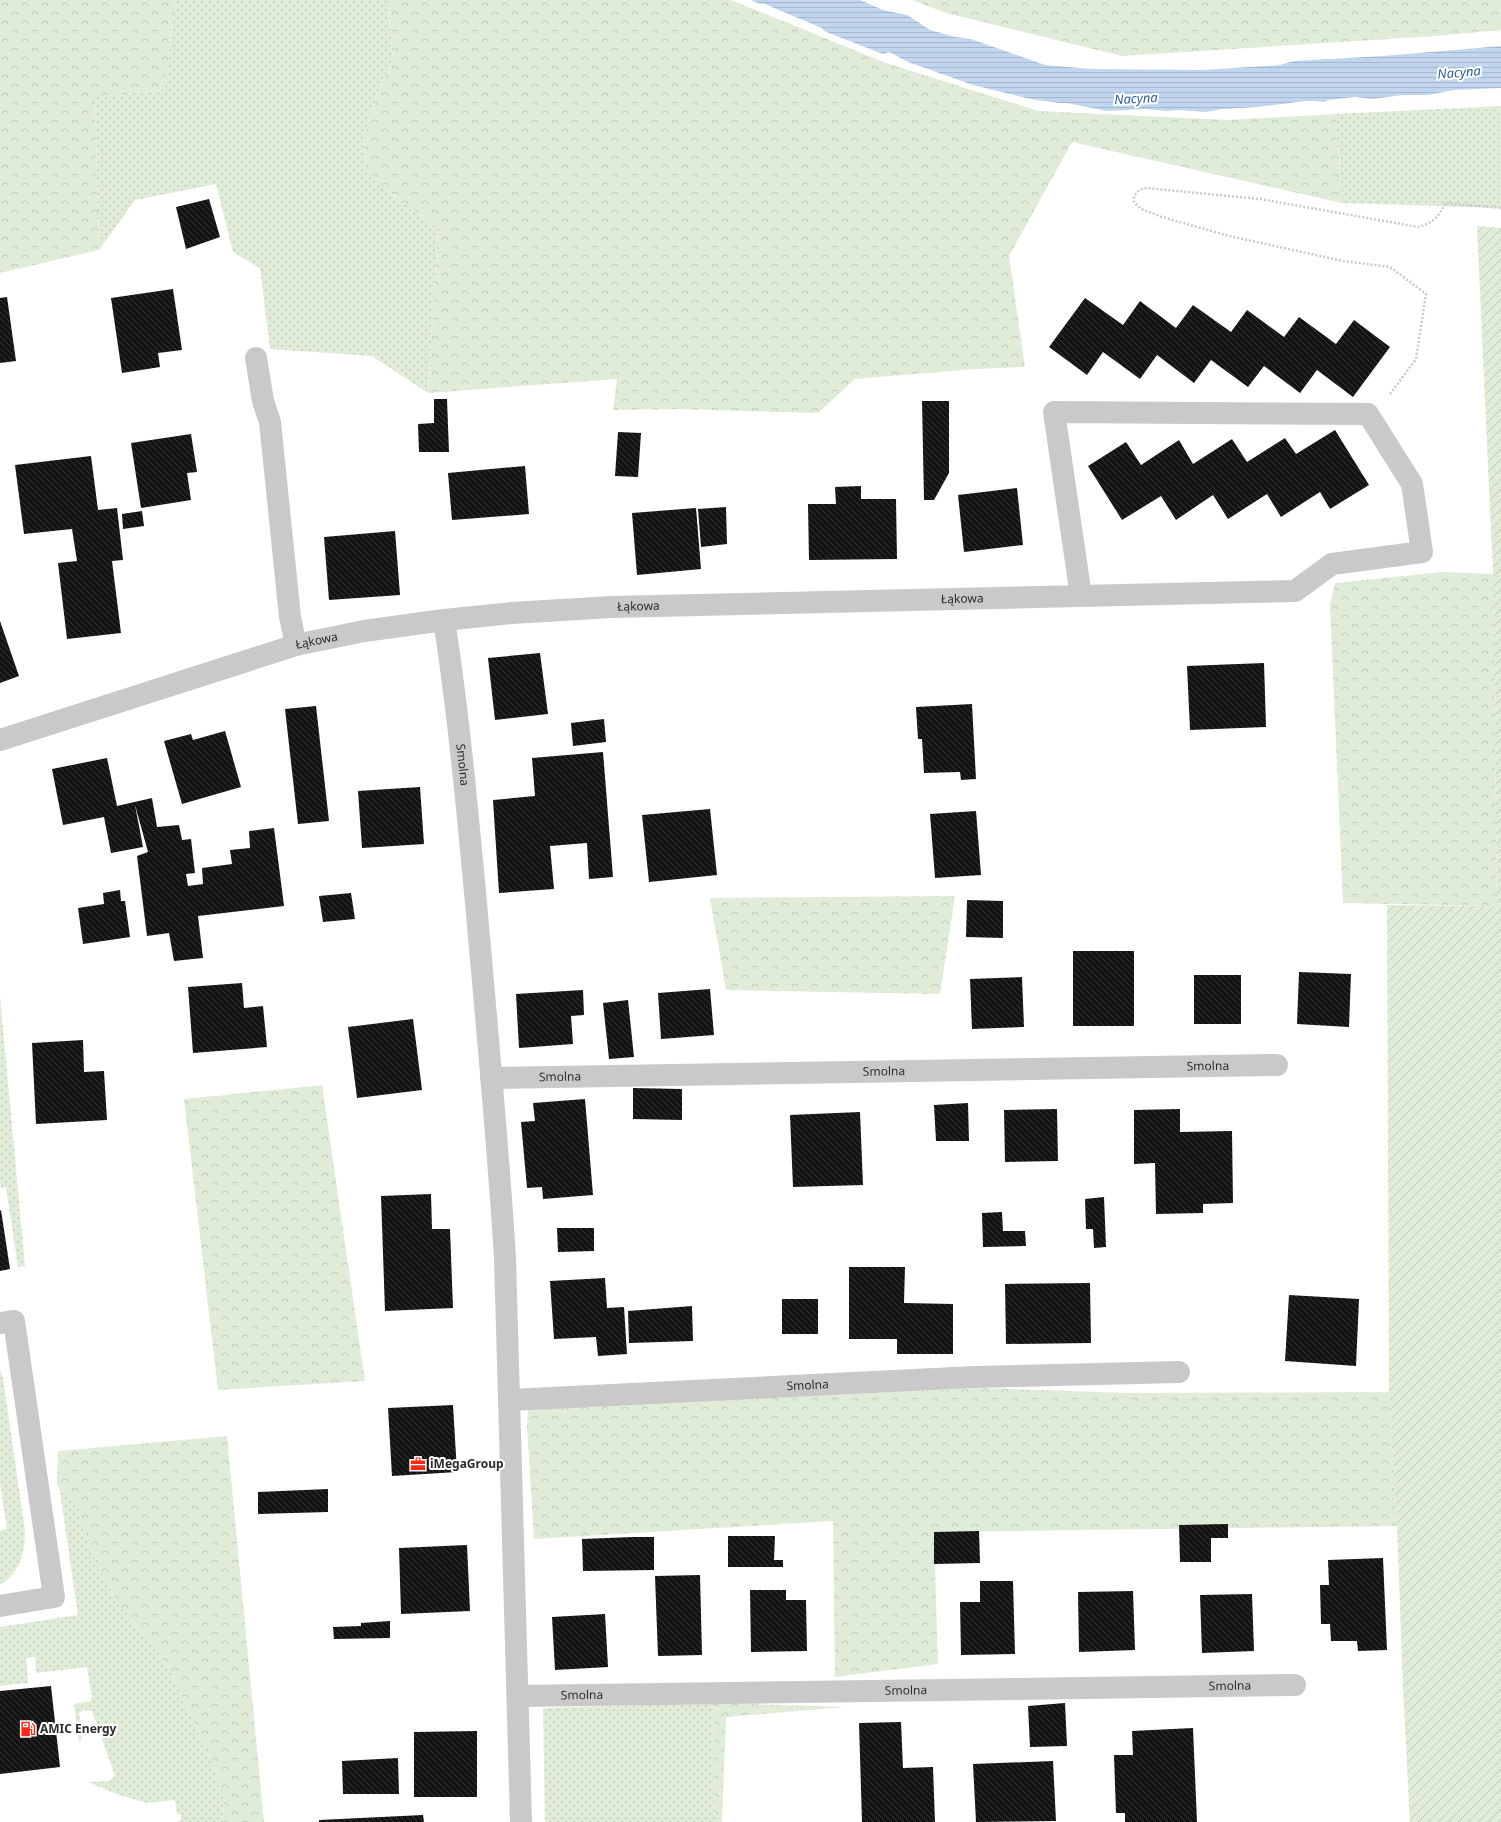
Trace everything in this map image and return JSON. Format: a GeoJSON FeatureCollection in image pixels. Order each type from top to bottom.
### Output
{"type":"FeatureCollection","features":[{"type":"Feature","properties":{"kind":"street"},"geometry":{"type":"LineString","coordinates":[[256,358],[263,401],[270,422],[290,617],[296,646]]}},
{"type":"Feature","properties":{"kind":"street"},"geometry":{"type":"LineString","coordinates":[[1081,596],[1054,412],[1368,414]]}},
{"type":"Feature","properties":{"kind":"street","name":"Łąkowa"},"geometry":{"type":"LineString","coordinates":[[0,740],[296,646],[364,631],[444,620],[512,613],[612,608],[1295,591],[1332,564],[1422,552],[1412,484],[1368,414]]}},
{"type":"Feature","properties":{"kind":"street","name":"Smolna"},"geometry":{"type":"LineString","coordinates":[[444,620],[454,685],[473,871],[505,1258],[518,1696],[520,1822]]}},
{"type":"Feature","properties":{"kind":"street","name":"Smolna"},"geometry":{"type":"LineString","coordinates":[[491,1078],[1277,1065]]}},
{"type":"Feature","properties":{"kind":"street"},"geometry":{"type":"LineString","coordinates":[[0,1323],[14,1321],[54,1597],[0,1606]]}},
{"type":"Feature","properties":{"kind":"street","name":"Smolna"},"geometry":{"type":"LineString","coordinates":[[509,1400],[976,1377],[1179,1372]]}},
{"type":"Feature","properties":{"kind":"street","name":"Smolna"},"geometry":{"type":"LineString","coordinates":[[518,1696],[1295,1685]]}},
{"type":"Feature","properties":{"kind":"path"},"geometry":{"type":"LineString","coordinates":[[1368,414],[1382,404],[1416,359],[1426,294],[1390,267],[1343,262],[1229,236],[1162,217],[1137,206],[1134,198],[1136,193],[1139,190],[1146,188],[1260,199],[1418,227],[1438,218],[1445,203],[1501,208]]}},
{"type":"Feature","properties":{"kind":"green space"},"geometry":{"type":"Polygon","coordinates":[[[0,0],[176,0],[164,90],[95,97],[99,250],[0,273],[0,0]]]}},
{"type":"Feature","properties":{"kind":"green space"},"geometry":{"type":"Polygon","coordinates":[[[176,0],[387,0],[393,59],[374,102],[363,140],[368,176],[438,228],[428,393],[372,356],[270,349],[260,268],[233,252],[216,184],[135,200],[99,250],[95,97],[164,90],[176,0]]]}},
{"type":"Feature","properties":{"kind":"green space"},"geometry":{"type":"Polygon","coordinates":[[[387,0],[731,0],[886,63],[1038,111],[1227,120],[1336,114],[1342,203],[1072,142],[1009,256],[1025,367],[975,369],[855,379],[818,413],[677,409],[613,410],[617,379],[428,393],[438,228],[368,176],[363,140],[374,102],[393,59],[387,0]]]}},
{"type":"Feature","properties":{"kind":"green space"},"geometry":{"type":"Polygon","coordinates":[[[912,0],[1501,0],[1501,30],[1436,36],[1122,56],[946,13],[912,0]]]}},
{"type":"Feature","properties":{"kind":"green space"},"geometry":{"type":"Polygon","coordinates":[[[1501,106],[1501,208],[1342,203],[1336,114],[1501,106]]]}},
{"type":"Feature","properties":{"kind":"green space"},"geometry":{"type":"Polygon","coordinates":[[[1477,226],[1501,228],[1501,1822],[1410,1822],[1397,1526],[1389,1392],[1387,905],[1497,906],[1493,574],[1477,226]]]}},
{"type":"Feature","properties":{"kind":"green space"},"geometry":{"type":"Polygon","coordinates":[[[1443,572],[1493,574],[1497,906],[1343,903],[1330,605],[1335,583],[1443,572]]]}},
{"type":"Feature","properties":{"kind":"green space"},"geometry":{"type":"Polygon","coordinates":[[[955,896],[940,994],[726,990],[710,898],[955,896]]]}},
{"type":"Feature","properties":{"kind":"green space"},"geometry":{"type":"Polygon","coordinates":[[[0,996],[25,1266],[18,1267],[6,1187],[1,1188],[0,1180],[0,996]]]}},
{"type":"Feature","properties":{"kind":"green space"},"geometry":{"type":"Polygon","coordinates":[[[322,1085],[365,1381],[218,1390],[184,1099],[322,1085]]]}},
{"type":"Feature","properties":{"kind":"green space"},"geometry":{"type":"Polygon","coordinates":[[[0,1370],[3,1378],[25,1539],[22,1555],[17,1568],[7,1580],[0,1585],[0,1531],[7,1529],[0,1483],[0,1370]]]}},
{"type":"Feature","properties":{"kind":"green space"},"geometry":{"type":"Polygon","coordinates":[[[980,1388],[1127,1393],[1389,1392],[1397,1526],[934,1532],[938,1664],[835,1677],[833,1521],[534,1539],[527,1427],[528,1409],[980,1388]]]}},
{"type":"Feature","properties":{"kind":"green space"},"geometry":{"type":"Polygon","coordinates":[[[227,1436],[264,1822],[224,1822],[223,1792],[216,1771],[169,1669],[158,1652],[118,1604],[92,1554],[75,1500],[57,1485],[58,1451],[227,1436]]]}},
{"type":"Feature","properties":{"kind":"green space"},"geometry":{"type":"Polygon","coordinates":[[[59,1485],[75,1500],[92,1554],[118,1604],[158,1652],[169,1669],[216,1771],[223,1792],[224,1822],[177,1822],[181,1820],[181,1814],[177,1814],[175,1800],[147,1803],[119,1795],[88,1782],[109,1781],[115,1776],[92,1711],[85,1710],[79,1713],[83,1733],[79,1742],[74,1705],[89,1702],[92,1697],[87,1667],[36,1673],[35,1657],[26,1658],[28,1683],[0,1686],[0,1627],[78,1615],[59,1485]]]}},
{"type":"Feature","properties":{"kind":"green space"},"geometry":{"type":"Polygon","coordinates":[[[713,1703],[715,1822],[545,1822],[543,1708],[713,1703]]]}},
{"type":"Feature","properties":{"kind":"green space"},"geometry":{"type":"Polygon","coordinates":[[[713,1703],[846,1707],[726,1717],[722,1822],[715,1822],[713,1703]]]}},
{"type":"Feature","properties":{"kind":"water","name":"Nacyna"},"geometry":{"type":"Polygon","coordinates":[[[860,0],[883,10],[907,15],[930,30],[955,37],[971,39],[1045,65],[1091,69],[1203,70],[1280,65],[1294,61],[1383,56],[1501,46],[1501,88],[1454,90],[1428,95],[1403,95],[1373,99],[1355,97],[1324,102],[1305,101],[1258,107],[1222,109],[1206,112],[1145,109],[1107,111],[1067,103],[1030,99],[973,85],[908,62],[889,52],[883,54],[824,31],[822,28],[762,3],[752,1],[860,0]]]}},
{"type":"Feature","properties":{"kind":"building"},"geometry":{"type":"Polygon","coordinates":[[[209,199],[220,237],[186,249],[176,207],[209,199]]]}},
{"type":"Feature","properties":{"kind":"building"},"geometry":{"type":"Polygon","coordinates":[[[173,289],[182,350],[158,353],[160,367],[122,373],[111,298],[173,289]]]}},
{"type":"Feature","properties":{"kind":"building"},"geometry":{"type":"Polygon","coordinates":[[[7,297],[16,361],[0,363],[0,298],[7,297]]]}},
{"type":"Feature","properties":{"kind":"building"},"geometry":{"type":"Polygon","coordinates":[[[1085,298],[1123,325],[1140,301],[1176,328],[1193,305],[1231,332],[1247,310],[1284,337],[1299,317],[1336,344],[1354,320],[1390,347],[1353,397],[1317,370],[1300,393],[1264,366],[1248,387],[1211,360],[1194,383],[1157,355],[1140,379],[1103,352],[1087,375],[1049,347],[1085,298]]]}},
{"type":"Feature","properties":{"kind":"building"},"geometry":{"type":"Polygon","coordinates":[[[434,399],[447,399],[449,452],[419,452],[418,424],[434,423],[434,399]]]}},
{"type":"Feature","properties":{"kind":"building"},"geometry":{"type":"Polygon","coordinates":[[[922,401],[949,401],[949,473],[934,500],[924,500],[922,401]]]}},
{"type":"Feature","properties":{"kind":"building"},"geometry":{"type":"Polygon","coordinates":[[[1335,430],[1369,485],[1330,509],[1320,492],[1281,517],[1267,494],[1228,519],[1213,495],[1176,520],[1161,496],[1122,520],[1088,466],[1126,442],[1141,465],[1179,440],[1193,464],[1232,439],[1247,462],[1285,438],[1296,454],[1335,430]]]}},
{"type":"Feature","properties":{"kind":"building"},"geometry":{"type":"Polygon","coordinates":[[[618,432],[641,433],[638,477],[615,476],[618,432]]]}},
{"type":"Feature","properties":{"kind":"building"},"geometry":{"type":"Polygon","coordinates":[[[191,434],[197,472],[187,473],[191,500],[141,508],[131,443],[191,434]]]}},
{"type":"Feature","properties":{"kind":"building"},"geometry":{"type":"Polygon","coordinates":[[[91,456],[98,510],[117,508],[123,560],[112,561],[121,633],[67,639],[58,563],[77,561],[72,529],[24,534],[15,465],[91,456]]]}},
{"type":"Feature","properties":{"kind":"building"},"geometry":{"type":"Polygon","coordinates":[[[525,466],[529,514],[452,520],[448,473],[525,466]]]}},
{"type":"Feature","properties":{"kind":"building"},"geometry":{"type":"Polygon","coordinates":[[[861,486],[861,499],[896,499],[897,559],[809,560],[808,504],[836,504],[835,487],[861,486]]]}},
{"type":"Feature","properties":{"kind":"building"},"geometry":{"type":"Polygon","coordinates":[[[1017,488],[1023,545],[964,552],[958,495],[1017,488]]]}},
{"type":"Feature","properties":{"kind":"building"},"geometry":{"type":"Polygon","coordinates":[[[726,507],[727,544],[701,547],[698,509],[726,507]]]}},
{"type":"Feature","properties":{"kind":"building"},"geometry":{"type":"Polygon","coordinates":[[[696,508],[701,569],[637,575],[632,513],[696,508]]]}},
{"type":"Feature","properties":{"kind":"building"},"geometry":{"type":"Polygon","coordinates":[[[142,511],[144,526],[123,529],[122,514],[142,511]]]}},
{"type":"Feature","properties":{"kind":"building"},"geometry":{"type":"Polygon","coordinates":[[[395,531],[400,595],[329,600],[324,537],[395,531]]]}},
{"type":"Feature","properties":{"kind":"building"},"geometry":{"type":"Polygon","coordinates":[[[0,621],[19,676],[0,683],[0,621]]]}},
{"type":"Feature","properties":{"kind":"building"},"geometry":{"type":"Polygon","coordinates":[[[540,653],[548,714],[495,720],[488,658],[540,653]]]}},
{"type":"Feature","properties":{"kind":"building"},"geometry":{"type":"Polygon","coordinates":[[[1264,663],[1266,727],[1190,730],[1187,666],[1264,663]]]}},
{"type":"Feature","properties":{"kind":"building"},"geometry":{"type":"Polygon","coordinates":[[[972,704],[976,779],[961,780],[960,772],[924,773],[922,739],[918,739],[916,707],[972,704]]]}},
{"type":"Feature","properties":{"kind":"building"},"geometry":{"type":"Polygon","coordinates":[[[316,706],[329,821],[298,824],[285,709],[316,706]]]}},
{"type":"Feature","properties":{"kind":"building"},"geometry":{"type":"Polygon","coordinates":[[[604,719],[606,742],[573,746],[571,723],[604,719]]]}},
{"type":"Feature","properties":{"kind":"building"},"geometry":{"type":"Polygon","coordinates":[[[225,731],[241,787],[182,804],[164,741],[191,734],[193,740],[225,731]]]}},
{"type":"Feature","properties":{"kind":"building"},"geometry":{"type":"Polygon","coordinates":[[[603,752],[613,877],[589,879],[587,843],[550,846],[554,889],[499,893],[493,800],[535,796],[532,758],[603,752]]]}},
{"type":"Feature","properties":{"kind":"building"},"geometry":{"type":"Polygon","coordinates":[[[107,758],[117,806],[152,798],[157,827],[179,825],[182,840],[191,839],[195,873],[186,874],[188,886],[203,884],[202,868],[232,864],[230,850],[250,848],[249,831],[274,828],[284,906],[198,916],[203,958],[174,961],[169,933],[147,936],[137,856],[148,852],[135,805],[143,847],[111,853],[104,817],[63,825],[52,769],[107,758]]]}},
{"type":"Feature","properties":{"kind":"building"},"geometry":{"type":"Polygon","coordinates":[[[420,787],[424,844],[362,848],[358,791],[420,787]]]}},
{"type":"Feature","properties":{"kind":"building"},"geometry":{"type":"Polygon","coordinates":[[[710,809],[717,875],[649,882],[642,815],[710,809]]]}},
{"type":"Feature","properties":{"kind":"building"},"geometry":{"type":"Polygon","coordinates":[[[976,811],[981,875],[935,878],[930,814],[976,811]]]}},
{"type":"Feature","properties":{"kind":"building"},"geometry":{"type":"Polygon","coordinates":[[[120,890],[121,901],[125,901],[130,937],[83,944],[78,908],[104,904],[103,893],[120,890]]]}},
{"type":"Feature","properties":{"kind":"building"},"geometry":{"type":"Polygon","coordinates":[[[351,893],[355,919],[323,922],[319,896],[351,893]]]}},
{"type":"Feature","properties":{"kind":"building"},"geometry":{"type":"Polygon","coordinates":[[[967,900],[1003,901],[1003,938],[966,937],[967,900]]]}},
{"type":"Feature","properties":{"kind":"building"},"geometry":{"type":"Polygon","coordinates":[[[1073,951],[1134,951],[1134,1026],[1073,1026],[1073,951]]]}},
{"type":"Feature","properties":{"kind":"building"},"geometry":{"type":"Polygon","coordinates":[[[1299,972],[1351,974],[1349,1027],[1297,1024],[1299,972]]]}},
{"type":"Feature","properties":{"kind":"building"},"geometry":{"type":"Polygon","coordinates":[[[1194,975],[1241,975],[1241,1024],[1194,1024],[1194,975]]]}},
{"type":"Feature","properties":{"kind":"building"},"geometry":{"type":"Polygon","coordinates":[[[1022,977],[1024,1027],[972,1029],[970,979],[1022,977]]]}},
{"type":"Feature","properties":{"kind":"building"},"geometry":{"type":"Polygon","coordinates":[[[242,983],[244,1008],[263,1006],[267,1047],[193,1053],[188,987],[242,983]]]}},
{"type":"Feature","properties":{"kind":"building"},"geometry":{"type":"Polygon","coordinates":[[[710,989],[714,1035],[661,1039],[658,993],[710,989]]]}},
{"type":"Feature","properties":{"kind":"building"},"geometry":{"type":"Polygon","coordinates":[[[583,990],[584,1015],[571,1016],[573,1044],[519,1048],[516,994],[583,990]]]}},
{"type":"Feature","properties":{"kind":"building"},"geometry":{"type":"Polygon","coordinates":[[[628,1000],[634,1057],[609,1059],[603,1003],[628,1000]]]}},
{"type":"Feature","properties":{"kind":"building"},"geometry":{"type":"Polygon","coordinates":[[[413,1019],[422,1090],[357,1098],[348,1027],[413,1019]]]}},
{"type":"Feature","properties":{"kind":"building"},"geometry":{"type":"Polygon","coordinates":[[[83,1040],[84,1072],[104,1071],[107,1120],[36,1124],[32,1043],[83,1040]]]}},
{"type":"Feature","properties":{"kind":"building"},"geometry":{"type":"Polygon","coordinates":[[[633,1088],[682,1089],[682,1120],[633,1119],[633,1088]]]}},
{"type":"Feature","properties":{"kind":"building"},"geometry":{"type":"Polygon","coordinates":[[[585,1099],[593,1195],[543,1199],[542,1187],[527,1188],[521,1122],[535,1121],[533,1103],[585,1099]]]}},
{"type":"Feature","properties":{"kind":"building"},"geometry":{"type":"Polygon","coordinates":[[[968,1103],[969,1141],[936,1141],[934,1105],[968,1103]]]}},
{"type":"Feature","properties":{"kind":"building"},"geometry":{"type":"Polygon","coordinates":[[[1057,1109],[1058,1161],[1005,1162],[1004,1110],[1057,1109]]]}},
{"type":"Feature","properties":{"kind":"building"},"geometry":{"type":"Polygon","coordinates":[[[1180,1109],[1180,1132],[1232,1131],[1233,1203],[1203,1204],[1203,1213],[1156,1214],[1155,1163],[1134,1164],[1134,1110],[1180,1109]]]}},
{"type":"Feature","properties":{"kind":"building"},"geometry":{"type":"Polygon","coordinates":[[[860,1112],[863,1185],[793,1187],[790,1115],[860,1112]]]}},
{"type":"Feature","properties":{"kind":"building"},"geometry":{"type":"Polygon","coordinates":[[[431,1194],[432,1229],[450,1229],[453,1308],[385,1311],[381,1196],[431,1194]]]}},
{"type":"Feature","properties":{"kind":"building"},"geometry":{"type":"Polygon","coordinates":[[[1104,1197],[1106,1247],[1094,1248],[1093,1229],[1086,1229],[1085,1199],[1104,1197]]]}},
{"type":"Feature","properties":{"kind":"building"},"geometry":{"type":"Polygon","coordinates":[[[1,1210],[10,1269],[0,1271],[0,1211],[1,1210]]]}},
{"type":"Feature","properties":{"kind":"building"},"geometry":{"type":"Polygon","coordinates":[[[1002,1212],[1003,1231],[1025,1231],[1026,1246],[983,1247],[982,1213],[1002,1212]]]}},
{"type":"Feature","properties":{"kind":"building"},"geometry":{"type":"Polygon","coordinates":[[[557,1228],[594,1228],[594,1251],[558,1252],[557,1228]]]}},
{"type":"Feature","properties":{"kind":"building"},"geometry":{"type":"Polygon","coordinates":[[[849,1267],[905,1267],[904,1303],[953,1304],[953,1354],[897,1354],[897,1339],[849,1339],[849,1267]]]}},
{"type":"Feature","properties":{"kind":"building"},"geometry":{"type":"Polygon","coordinates":[[[605,1278],[607,1308],[624,1307],[627,1354],[598,1356],[596,1337],[554,1339],[550,1281],[605,1278]]]}},
{"type":"Feature","properties":{"kind":"building"},"geometry":{"type":"Polygon","coordinates":[[[1090,1283],[1091,1343],[1006,1344],[1005,1284],[1090,1283]]]}},
{"type":"Feature","properties":{"kind":"building"},"geometry":{"type":"Polygon","coordinates":[[[1289,1295],[1359,1299],[1356,1366],[1285,1361],[1289,1295]]]}},
{"type":"Feature","properties":{"kind":"building"},"geometry":{"type":"Polygon","coordinates":[[[782,1299],[818,1299],[818,1334],[782,1334],[782,1299]]]}},
{"type":"Feature","properties":{"kind":"building"},"geometry":{"type":"Polygon","coordinates":[[[692,1306],[693,1341],[629,1343],[628,1311],[692,1306]]]}},
{"type":"Feature","properties":{"kind":"building"},"geometry":{"type":"Polygon","coordinates":[[[453,1405],[457,1472],[392,1476],[388,1408],[453,1405]]]}},
{"type":"Feature","properties":{"kind":"building"},"geometry":{"type":"Polygon","coordinates":[[[328,1489],[328,1512],[258,1514],[258,1492],[328,1489]]]}},
{"type":"Feature","properties":{"kind":"building"},"geometry":{"type":"Polygon","coordinates":[[[1228,1524],[1228,1538],[1211,1538],[1211,1562],[1180,1562],[1179,1525],[1228,1524]]]}},
{"type":"Feature","properties":{"kind":"building"},"geometry":{"type":"Polygon","coordinates":[[[979,1531],[980,1563],[934,1564],[934,1532],[979,1531]]]}},
{"type":"Feature","properties":{"kind":"building"},"geometry":{"type":"Polygon","coordinates":[[[728,1536],[775,1536],[774,1560],[783,1560],[783,1567],[728,1567],[728,1536]]]}},
{"type":"Feature","properties":{"kind":"building"},"geometry":{"type":"Polygon","coordinates":[[[654,1537],[654,1570],[583,1571],[582,1539],[654,1537]]]}},
{"type":"Feature","properties":{"kind":"building"},"geometry":{"type":"Polygon","coordinates":[[[467,1545],[470,1611],[401,1614],[399,1548],[467,1545]]]}},
{"type":"Feature","properties":{"kind":"building"},"geometry":{"type":"Polygon","coordinates":[[[1383,1558],[1387,1650],[1358,1651],[1357,1641],[1331,1641],[1330,1624],[1321,1624],[1320,1585],[1329,1585],[1328,1560],[1383,1558]]]}},
{"type":"Feature","properties":{"kind":"building"},"geometry":{"type":"Polygon","coordinates":[[[700,1575],[702,1655],[658,1656],[655,1576],[700,1575]]]}},
{"type":"Feature","properties":{"kind":"building"},"geometry":{"type":"Polygon","coordinates":[[[980,1581],[1013,1581],[1015,1654],[961,1655],[960,1602],[980,1602],[980,1581]]]}},
{"type":"Feature","properties":{"kind":"building"},"geometry":{"type":"Polygon","coordinates":[[[750,1590],[786,1590],[786,1600],[806,1600],[807,1651],[751,1652],[750,1590]]]}},
{"type":"Feature","properties":{"kind":"building"},"geometry":{"type":"Polygon","coordinates":[[[1133,1591],[1135,1650],[1079,1652],[1078,1592],[1133,1591]]]}},
{"type":"Feature","properties":{"kind":"building"},"geometry":{"type":"Polygon","coordinates":[[[1252,1594],[1254,1651],[1202,1653],[1200,1595],[1252,1594]]]}},
{"type":"Feature","properties":{"kind":"building"},"geometry":{"type":"Polygon","coordinates":[[[605,1614],[608,1667],[555,1670],[552,1617],[605,1614]]]}},
{"type":"Feature","properties":{"kind":"building"},"geometry":{"type":"Polygon","coordinates":[[[390,1621],[390,1638],[334,1639],[333,1627],[361,1626],[361,1623],[390,1621]]]}},
{"type":"Feature","properties":{"kind":"building","name":"AMIC Energy"},"geometry":{"type":"Polygon","coordinates":[[[51,1686],[60,1767],[0,1774],[0,1691],[51,1686]]]}},
{"type":"Feature","properties":{"kind":"building"},"geometry":{"type":"Polygon","coordinates":[[[1065,1703],[1067,1746],[1030,1747],[1028,1706],[1065,1703]]]}},
{"type":"Feature","properties":{"kind":"building"},"geometry":{"type":"Polygon","coordinates":[[[901,1722],[903,1768],[933,1767],[935,1822],[862,1822],[859,1723],[901,1722]]]}},
{"type":"Feature","properties":{"kind":"building"},"geometry":{"type":"Polygon","coordinates":[[[1193,1728],[1197,1822],[1125,1822],[1125,1813],[1116,1813],[1114,1755],[1133,1755],[1132,1731],[1193,1728]]]}},
{"type":"Feature","properties":{"kind":"building"},"geometry":{"type":"Polygon","coordinates":[[[477,1731],[477,1797],[414,1797],[414,1732],[477,1731]]]}},
{"type":"Feature","properties":{"kind":"building"},"geometry":{"type":"Polygon","coordinates":[[[398,1758],[399,1794],[343,1794],[342,1761],[398,1758]]]}},
{"type":"Feature","properties":{"kind":"building"},"geometry":{"type":"Polygon","coordinates":[[[1053,1761],[1056,1821],[976,1822],[973,1764],[1053,1761]]]}},
{"type":"Feature","properties":{"kind":"building"},"geometry":{"type":"Polygon","coordinates":[[[423,1815],[424,1822],[319,1822],[319,1820],[423,1815]]]}},
{"type":"Feature","properties":{"kind":"place","name":"iMegaGroup"},"geometry":{"type":"Point","coordinates":[418,1464]}},
{"type":"Feature","properties":{"kind":"place","name":"AMIC Energy"},"geometry":{"type":"Point","coordinates":[28,1729]}}]}
